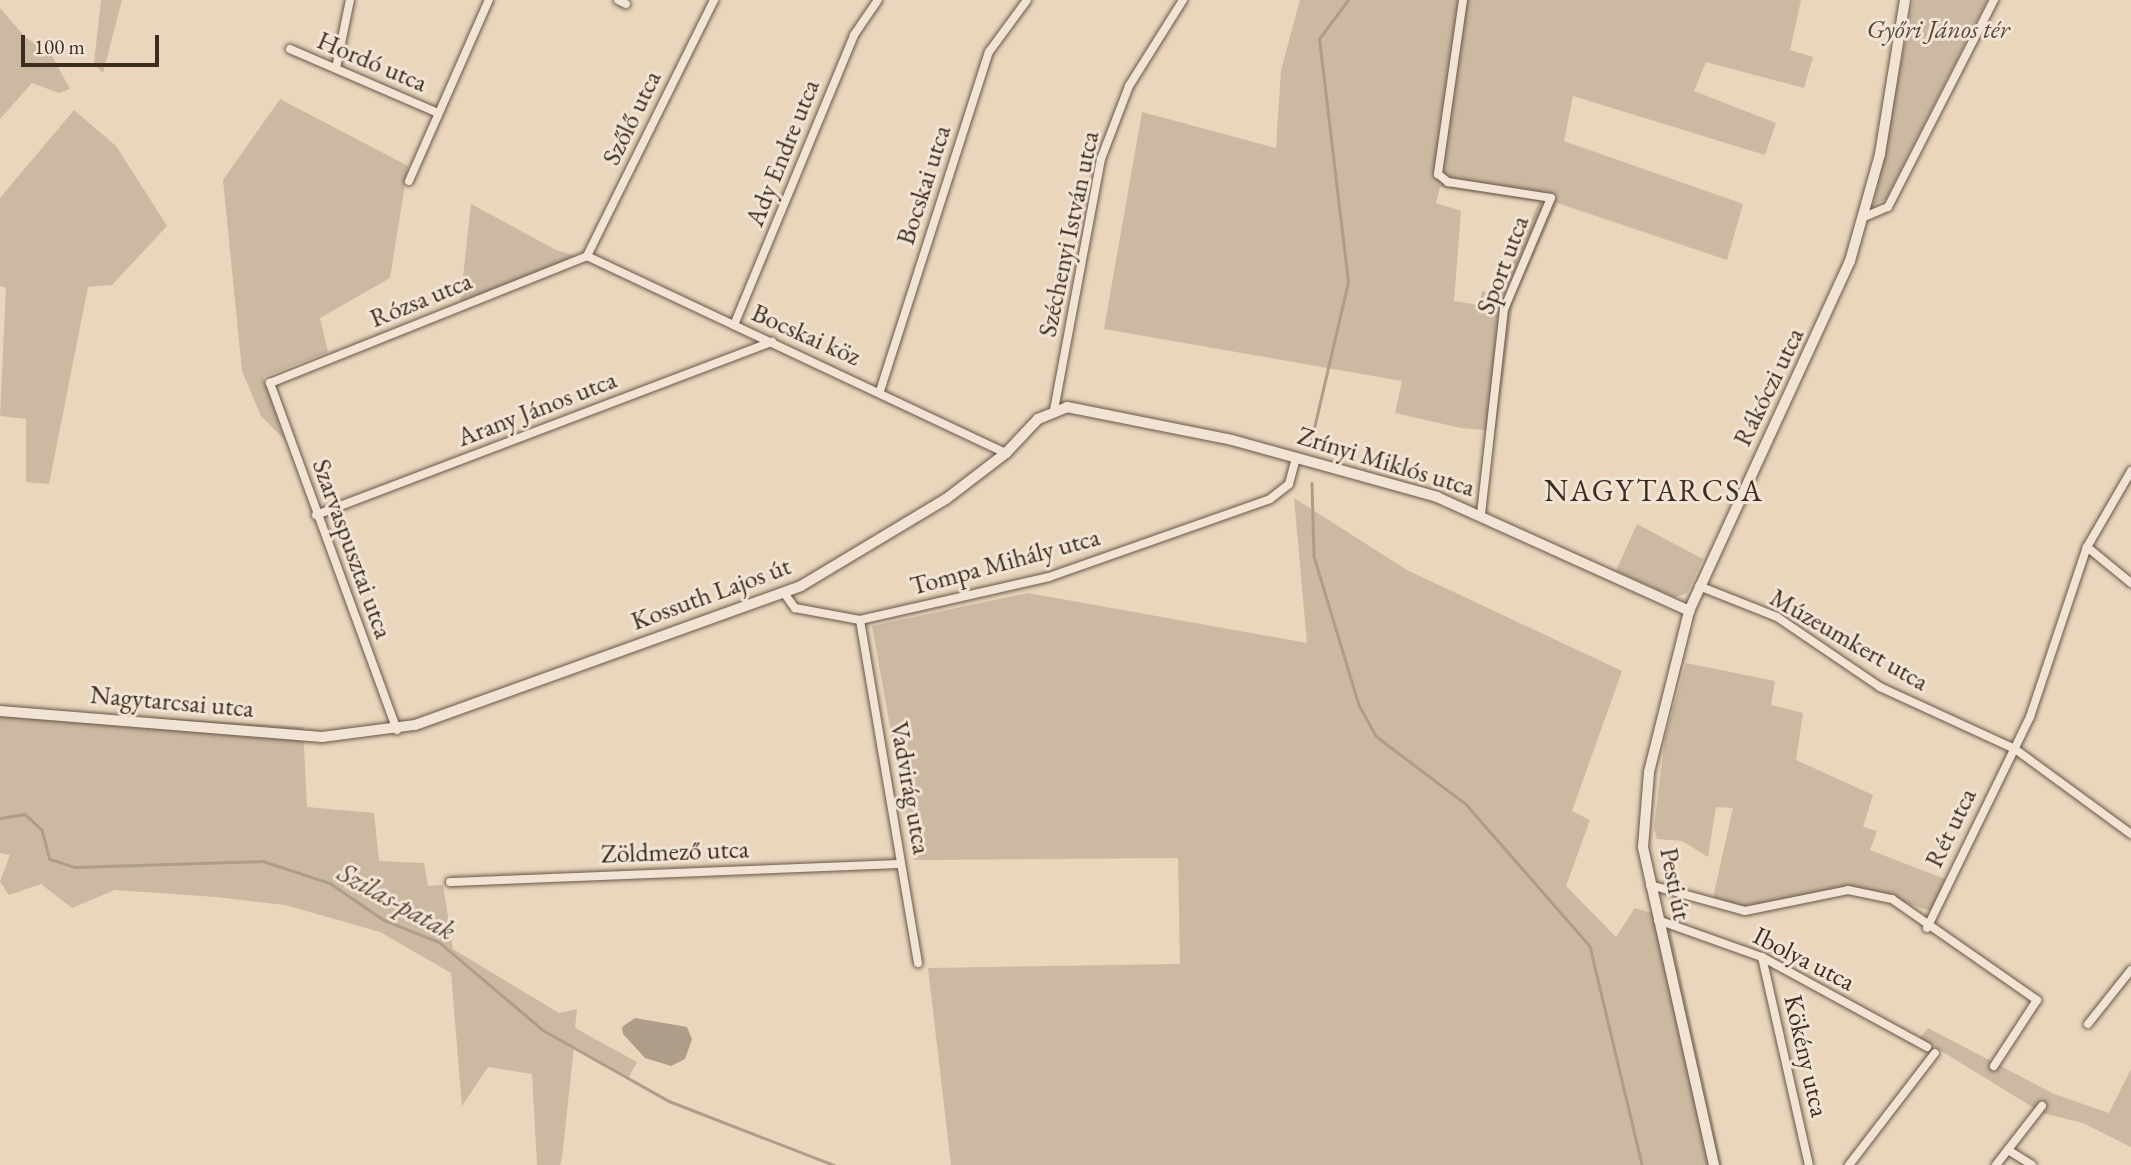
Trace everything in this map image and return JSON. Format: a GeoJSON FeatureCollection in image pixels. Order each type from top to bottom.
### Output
{"type":"FeatureCollection","features":[{"type":"Feature","properties":{"kind":"main road","name":"Rákóczi utca"},"geometry":{"type":"LineString","coordinates":[[1689,611],[1822,330],[1864,216],[1905,0]]}},
{"type":"Feature","properties":{"kind":"main road","name":"Kossuth Lajos út"},"geometry":{"type":"LineString","coordinates":[[341,737],[397,730],[784,593],[853,560],[1006,453],[1054,410]]}},
{"type":"Feature","properties":{"kind":"main road","name":"Zrínyi Miklós utca"},"geometry":{"type":"LineString","coordinates":[[1054,410],[1084,410],[1299,458],[1481,515],[1689,611]]}},
{"type":"Feature","properties":{"kind":"main road","name":"Pesti út"},"geometry":{"type":"LineString","coordinates":[[1689,611],[1660,714],[1642,821],[1650,885],[1714,1165]]}},
{"type":"Feature","properties":{"kind":"main road","name":"Nagytarcsai utca"},"geometry":{"type":"LineString","coordinates":[[0,711],[341,737]]}},
{"type":"Feature","properties":{"kind":"street"},"geometry":{"type":"LineString","coordinates":[[336,68],[350,0]]}},
{"type":"Feature","properties":{"kind":"street"},"geometry":{"type":"LineString","coordinates":[[409,181],[489,0]]}},
{"type":"Feature","properties":{"kind":"street","name":"Szőlő utca"},"geometry":{"type":"LineString","coordinates":[[587,256],[714,0]]}},
{"type":"Feature","properties":{"kind":"street","name":"Ady Endre utca"},"geometry":{"type":"LineString","coordinates":[[734,325],[854,35],[878,0]]}},
{"type":"Feature","properties":{"kind":"street","name":"Bocskai utca"},"geometry":{"type":"LineString","coordinates":[[880,391],[989,52],[1027,0]]}},
{"type":"Feature","properties":{"kind":"street","name":"Széchenyi István utca"},"geometry":{"type":"LineString","coordinates":[[1054,410],[1101,159],[1129,86],[1184,0]]}},
{"type":"Feature","properties":{"kind":"street","name":"Sport utca"},"geometry":{"type":"LineString","coordinates":[[1463,0],[1438,174],[1448,182],[1551,198],[1504,309],[1481,515]]}},
{"type":"Feature","properties":{"kind":"street"},"geometry":{"type":"LineString","coordinates":[[1864,216],[1888,207],[1994,0]]}},
{"type":"Feature","properties":{"kind":"street","name":"Hordó utca"},"geometry":{"type":"LineString","coordinates":[[290,49],[438,113]]}},
{"type":"Feature","properties":{"kind":"street","name":"Bocskai köz"},"geometry":{"type":"LineString","coordinates":[[587,256],[880,391],[1006,453]]}},
{"type":"Feature","properties":{"kind":"street","name":"Rózsa utca"},"geometry":{"type":"LineString","coordinates":[[270,383],[587,256]]}},
{"type":"Feature","properties":{"kind":"street","name":"Arany János utca"},"geometry":{"type":"LineString","coordinates":[[316,514],[772,342]]}},
{"type":"Feature","properties":{"kind":"street","name":"Szarvaspusztai utca"},"geometry":{"type":"LineString","coordinates":[[270,383],[397,730]]}},
{"type":"Feature","properties":{"kind":"street","name":"Tompa Mihály utca"},"geometry":{"type":"LineString","coordinates":[[784,593],[795,608],[860,620],[1049,577],[1236,512],[1289,485],[1299,458]]}},
{"type":"Feature","properties":{"kind":"street","name":"Rét utca"},"geometry":{"type":"LineString","coordinates":[[1927,928],[2015,749],[2087,547],[2131,471]]}},
{"type":"Feature","properties":{"kind":"street"},"geometry":{"type":"LineString","coordinates":[[2087,547],[2131,583]]}},
{"type":"Feature","properties":{"kind":"street","name":"Múzeumkert utca"},"geometry":{"type":"LineString","coordinates":[[1699,586],[1777,617],[1880,687],[2015,749],[2131,834]]}},
{"type":"Feature","properties":{"kind":"street","name":"Vadvirág utca"},"geometry":{"type":"LineString","coordinates":[[860,620],[918,963]]}},
{"type":"Feature","properties":{"kind":"street","name":"Zöldmező utca"},"geometry":{"type":"LineString","coordinates":[[450,882],[901,864]]}},
{"type":"Feature","properties":{"kind":"street"},"geometry":{"type":"LineString","coordinates":[[1650,885],[1745,911],[1823,894],[1869,891],[1892,899],[1927,928],[2037,1000],[1994,1066]]}},
{"type":"Feature","properties":{"kind":"street","name":"Ibolya utca"},"geometry":{"type":"LineString","coordinates":[[1658,920],[1762,957],[1927,1046]]}},
{"type":"Feature","properties":{"kind":"street","name":"Kökény utca"},"geometry":{"type":"LineString","coordinates":[[1762,957],[1809,1165]]}},
{"type":"Feature","properties":{"kind":"street"},"geometry":{"type":"LineString","coordinates":[[2088,1024],[2131,970]]}},
{"type":"Feature","properties":{"kind":"street"},"geometry":{"type":"LineString","coordinates":[[1849,1165],[1935,1053]]}},
{"type":"Feature","properties":{"kind":"street"},"geometry":{"type":"LineString","coordinates":[[1996,1165],[2042,1106]]}},
{"type":"Feature","properties":{"kind":"street"},"geometry":{"type":"LineString","coordinates":[[2008,1150],[2032,1165]]}},
{"type":"Feature","properties":{"kind":"green space"},"geometry":{"type":"Polygon","coordinates":[[[101,0],[122,0],[103,73],[94,63],[101,0]]]}},
{"type":"Feature","properties":{"kind":"green space"},"geometry":{"type":"Polygon","coordinates":[[[1300,0],[1801,0],[1790,50],[1813,57],[1804,88],[1706,62],[1694,91],[1776,123],[1765,155],[1573,96],[1564,141],[1743,204],[1727,260],[1557,203],[1513,303],[1496,431],[1461,428],[1395,413],[1402,381],[1104,329],[1142,112],[1276,148],[1281,70],[1300,0]],[[1440,187],[1436,203],[1461,211],[1454,301],[1479,305],[1482,291],[1499,294],[1539,202],[1440,187]]]}},
{"type":"Feature","properties":{"kind":"green space","name":"Győri János tér"},"geometry":{"type":"Polygon","coordinates":[[[1913,0],[1987,0],[1886,199],[1874,204],[1913,0]]]}},
{"type":"Feature","properties":{"kind":"green space"},"geometry":{"type":"Polygon","coordinates":[[[0,8],[26,38],[50,52],[70,89],[59,93],[32,83],[0,119],[0,8]]]}},
{"type":"Feature","properties":{"kind":"green space"},"geometry":{"type":"Polygon","coordinates":[[[280,99],[408,166],[390,278],[320,318],[328,352],[263,377],[285,440],[261,416],[242,371],[223,180],[280,99]]]}},
{"type":"Feature","properties":{"kind":"green space"},"geometry":{"type":"Polygon","coordinates":[[[74,110],[116,146],[167,226],[112,285],[88,287],[49,484],[26,482],[26,419],[0,416],[6,288],[0,286],[0,198],[74,110]]]}},
{"type":"Feature","properties":{"kind":"green space"},"geometry":{"type":"Polygon","coordinates":[[[471,204],[556,250],[582,258],[460,305],[471,204]]]}},
{"type":"Feature","properties":{"kind":"green space"},"geometry":{"type":"Polygon","coordinates":[[[1294,498],[1407,570],[1622,671],[1572,811],[1590,820],[1566,886],[1616,937],[1635,908],[1668,918],[1722,1165],[951,1165],[928,968],[1180,964],[1178,858],[914,860],[872,626],[1028,593],[1307,643],[1294,498]]]}},
{"type":"Feature","properties":{"kind":"green space"},"geometry":{"type":"Polygon","coordinates":[[[1637,524],[1703,559],[1687,593],[1675,597],[1616,571],[1637,524]]]}},
{"type":"Feature","properties":{"kind":"green space"},"geometry":{"type":"Polygon","coordinates":[[[1686,663],[1775,681],[1771,705],[1803,713],[1796,760],[1873,795],[1863,827],[1877,831],[1870,850],[1945,879],[1931,911],[1857,888],[1744,909],[1712,902],[1733,808],[1716,807],[1708,857],[1682,841],[1657,839],[1654,828],[1665,738],[1686,663]]]}},
{"type":"Feature","properties":{"kind":"green space"},"geometry":{"type":"Polygon","coordinates":[[[0,708],[303,727],[307,807],[374,813],[379,861],[424,863],[428,886],[443,885],[453,949],[559,1013],[577,1009],[575,1028],[637,1062],[629,1077],[574,1046],[560,1165],[537,1165],[532,1074],[488,1067],[462,1106],[451,973],[380,932],[285,905],[216,897],[115,890],[72,908],[41,884],[9,895],[0,882],[10,855],[0,853],[0,708]]]}},
{"type":"Feature","properties":{"kind":"green space"},"geometry":{"type":"Polygon","coordinates":[[[1928,1028],[2054,1094],[2109,1113],[2131,1069],[2131,1147],[2083,1123],[2042,1113],[1920,1038],[1928,1028]]]}},
{"type":"Feature","properties":{"kind":"shaded area"},"geometry":{"type":"Polygon","coordinates":[[[635,1018],[687,1027],[692,1039],[685,1059],[671,1066],[645,1058],[623,1034],[622,1027],[635,1018]]]}},
{"type":"Feature","properties":{"kind":"waterway"},"geometry":{"type":"LineString","coordinates":[[1311,441],[1348,282],[1319,39],[1348,0]]}},
{"type":"Feature","properties":{"kind":"waterway"},"geometry":{"type":"LineString","coordinates":[[1312,483],[1314,556],[1359,705],[1376,736],[1466,804],[1590,946],[1642,1165]]}},
{"type":"Feature","properties":{"kind":"waterway","name":"Szilas-patak"},"geometry":{"type":"LineString","coordinates":[[0,818],[25,814],[42,830],[50,859],[75,867],[263,861],[330,883],[384,920],[439,942],[543,1030],[669,1101],[834,1165]]}},
{"type":"Feature","properties":{"kind":"district","name":"NAGYTARCSA"},"geometry":{"type":"Point","coordinates":[1654,491]}}]}
